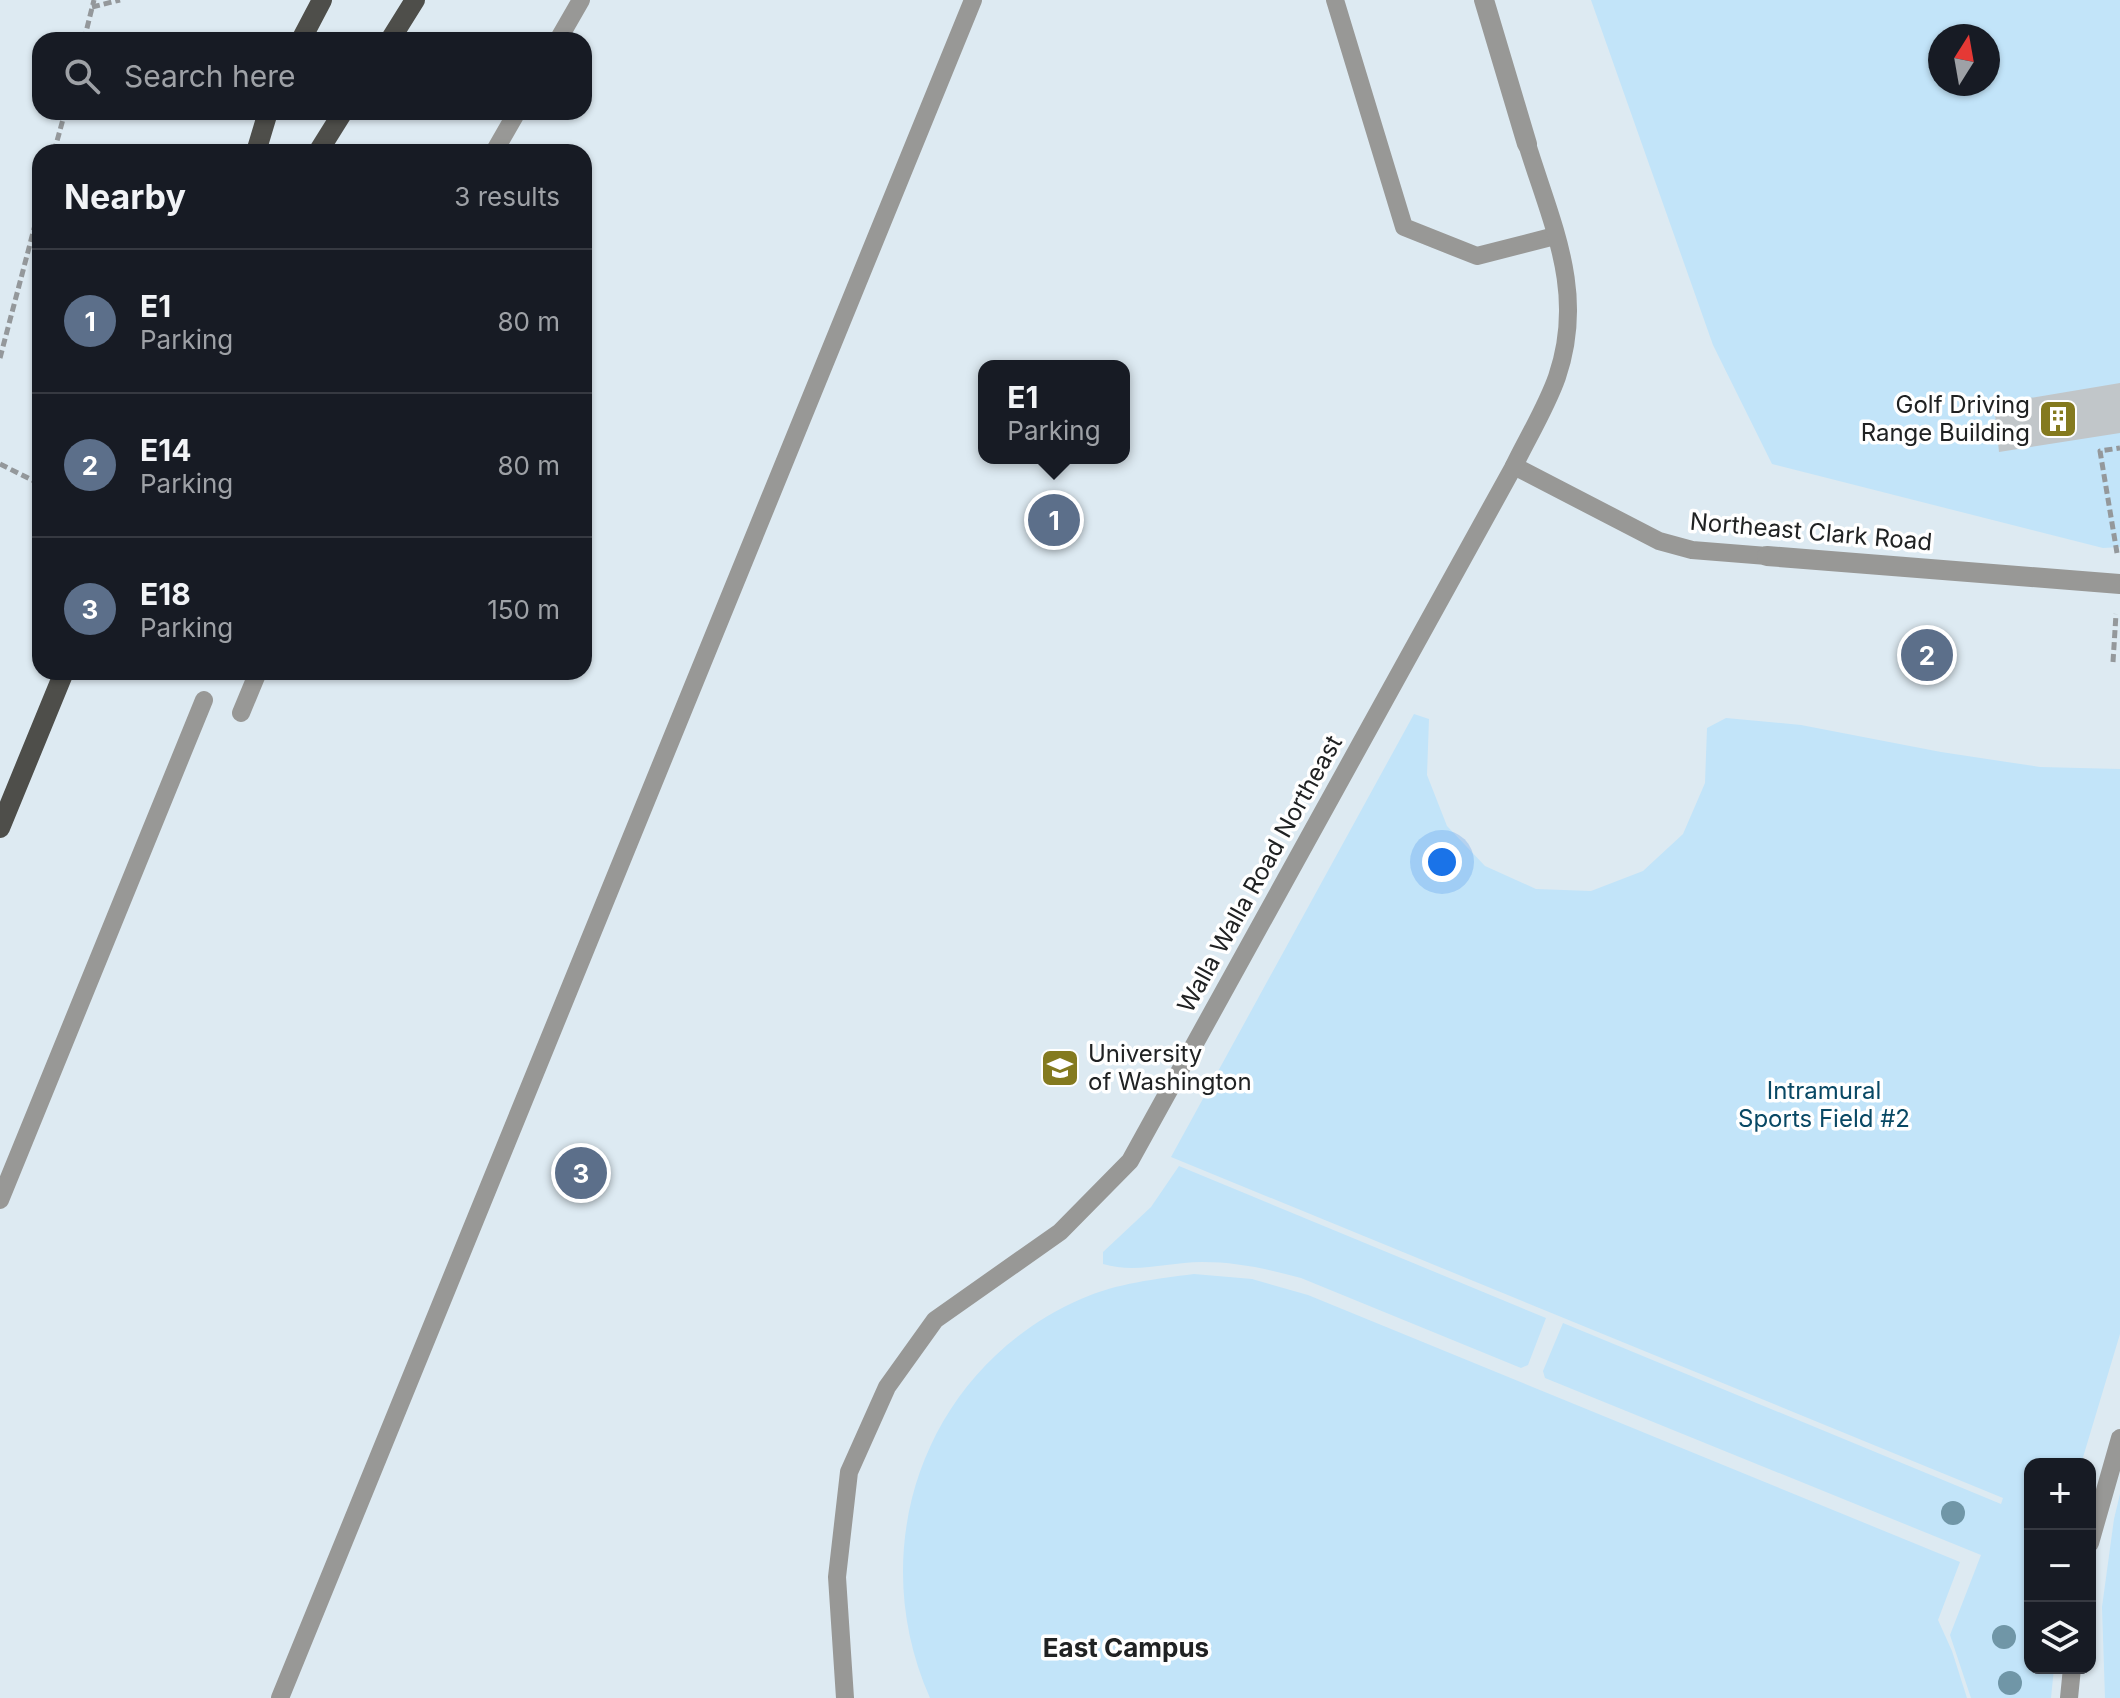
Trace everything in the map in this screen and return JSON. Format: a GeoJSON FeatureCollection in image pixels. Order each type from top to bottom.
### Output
{"type":"FeatureCollection","features":[{"type":"Feature","properties":{"kind":"main road"},"geometry":{"type":"LineString","coordinates":[[305,32],[322,0]]}},
{"type":"Feature","properties":{"kind":"main road"},"geometry":{"type":"LineString","coordinates":[[395,32],[415,0]]}},
{"type":"Feature","properties":{"kind":"main road"},"geometry":{"type":"LineString","coordinates":[[258,144],[266,120]]}},
{"type":"Feature","properties":{"kind":"main road"},"geometry":{"type":"LineString","coordinates":[[323,144],[338,120]]}},
{"type":"Feature","properties":{"kind":"main road"},"geometry":{"type":"LineString","coordinates":[[0,828],[61,680]]}},
{"type":"Feature","properties":{"kind":"street","name":"Walla Walla Road Northeast"},"geometry":{"type":"LineString","coordinates":[[1484,0],[1527,144]]}},
{"type":"Feature","properties":{"kind":"street","name":"Northeast Clark Road"},"geometry":{"type":"LineString","coordinates":[[1767,556],[2119,584]]}},
{"type":"Feature","properties":{"kind":"lane"},"geometry":{"type":"LineString","coordinates":[[563,32],[581,0]]}},
{"type":"Feature","properties":{"kind":"lane"},"geometry":{"type":"LineString","coordinates":[[280,1698],[973,0]]}},
{"type":"Feature","properties":{"kind":"lane"},"geometry":{"type":"LineString","coordinates":[[1335,0],[1404,227],[1477,256],[1555,236]]}},
{"type":"Feature","properties":{"kind":"lane"},"geometry":{"type":"LineString","coordinates":[[499,144],[512,120]]}},
{"type":"Feature","properties":{"kind":"lane","name":"Walla Walla Road Northeast"},"geometry":{"type":"LineString","coordinates":[[845,1698],[837,1577],[849,1472],[887,1387],[935,1320],[1060,1232],[1130,1161],[1514,466],[1556,379],[1565,348],[1569,293],[1566,269],[1527,144]]}},
{"type":"Feature","properties":{"kind":"lane","name":"Northeast Clark Road"},"geometry":{"type":"LineString","coordinates":[[1514,466],[1659,541],[1692,550],[1767,556]]}},
{"type":"Feature","properties":{"kind":"lane"},"geometry":{"type":"LineString","coordinates":[[241,713],[255,680]]}},
{"type":"Feature","properties":{"kind":"lane"},"geometry":{"type":"LineString","coordinates":[[0,1200],[204,700]]}},
{"type":"Feature","properties":{"kind":"lane"},"geometry":{"type":"LineString","coordinates":[[2094,1530],[2120,1438]]}},
{"type":"Feature","properties":{"kind":"lane"},"geometry":{"type":"LineString","coordinates":[[2069,1698],[2071,1674]]}},
{"type":"Feature","properties":{"kind":"path"},"geometry":{"type":"LineString","coordinates":[[86,32],[94,0]]}},
{"type":"Feature","properties":{"kind":"path"},"geometry":{"type":"LineString","coordinates":[[92,7],[120,0]]}},
{"type":"Feature","properties":{"kind":"path"},"geometry":{"type":"LineString","coordinates":[[56,144],[63,120]]}},
{"type":"Feature","properties":{"kind":"path"},"geometry":{"type":"LineString","coordinates":[[0,358],[32,236]]}},
{"type":"Feature","properties":{"kind":"path"},"geometry":{"type":"LineString","coordinates":[[2113,662],[2119,584],[2117,543],[2100,451],[2120,448]]}},
{"type":"Feature","properties":{"kind":"path"},"geometry":{"type":"LineString","coordinates":[[0,464],[32,480]]}},
{"type":"Feature","properties":{"kind":"shaded area","name":"University of Washington"},"geometry":{"type":"Polygon","coordinates":[[[0,0],[2120,0],[2120,1698],[0,1698],[0,0]]]}},
{"type":"Feature","properties":{"kind":"green space"},"geometry":{"type":"Polygon","coordinates":[[[1591,0],[2120,0],[2120,547],[2103,548],[1772,464],[1713,345],[1591,0]]]}},
{"type":"Feature","properties":{"kind":"green space","name":"Intramural Sports Field #2"},"geometry":{"type":"Polygon","coordinates":[[[1414,714],[1429,719],[1427,775],[1447,826],[1485,866],[1536,889],[1591,891],[1643,871],[1683,834],[1705,783],[1707,728],[1726,718],[1801,725],[2040,767],[2120,769],[2120,1334],[2083,1458],[2024,1458],[2024,1674],[2053,1674],[2051,1698],[1971,1698],[1950,1635],[1981,1555],[1545,1378],[1543,1371],[1563,1323],[2001,1504],[2003,1498],[1171,1157],[1414,714]]]}},
{"type":"Feature","properties":{"kind":"green space"},"geometry":{"type":"Polygon","coordinates":[[[1179,1166],[1546,1318],[1528,1365],[1521,1368],[1301,1278],[1277,1272],[1215,1262],[1140,1268],[1103,1264],[1103,1252],[1151,1207],[1179,1166]]]}},
{"type":"Feature","properties":{"kind":"green space"},"geometry":{"type":"Polygon","coordinates":[[[1194,1274],[1252,1279],[1308,1295],[1960,1562],[1938,1620],[1967,1698],[930,1698],[911,1640],[903,1581],[907,1522],[922,1467],[947,1415],[982,1369],[1027,1329],[1081,1299],[1108,1289],[1194,1274]]]}},
{"type":"Feature","properties":{"kind":"green space"},"geometry":{"type":"Polygon","coordinates":[[[2120,1494],[2120,1698],[2105,1698],[2102,1607],[2120,1494]]]}},
{"type":"Feature","properties":{"kind":"building","name":"Golf Driving Range Building"},"geometry":{"type":"Polygon","coordinates":[[[2120,383],[2120,433],[1999,452],[1994,404],[2120,383]]]}},
{"type":"Feature","properties":{"kind":"place","name":"Golf Driving Range Building"},"geometry":{"type":"Point","coordinates":[2058,419]}},
{"type":"Feature","properties":{"kind":"place","name":"E1"},"geometry":{"type":"Point","coordinates":[1054,520]}},
{"type":"Feature","properties":{"kind":"place","name":"E14"},"geometry":{"type":"Point","coordinates":[1927,655]}},
{"type":"Feature","properties":{"kind":"place","name":"University of Washington"},"geometry":{"type":"Point","coordinates":[1060,1068]}},
{"type":"Feature","properties":{"kind":"place","name":"E18"},"geometry":{"type":"Point","coordinates":[581,1173]}},
{"type":"Feature","properties":{"kind":"district","name":"East Campus"},"geometry":{"type":"Point","coordinates":[1126,1648]}}]}
